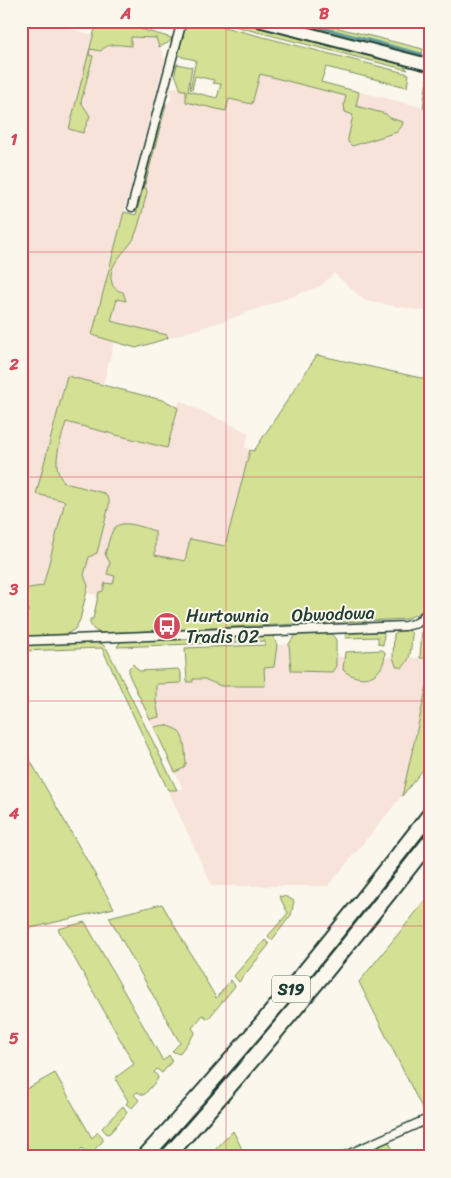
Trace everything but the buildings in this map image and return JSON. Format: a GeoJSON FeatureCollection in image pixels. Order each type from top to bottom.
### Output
{"type":"FeatureCollection","features":[{"type":"Feature","properties":{"kind":"highway","name":"S19"},"geometry":{"type":"LineString","coordinates":[[144,1157],[236,1055],[300,980],[430,814]]}},
{"type":"Feature","properties":{"kind":"highway","name":"S19"},"geometry":{"type":"LineString","coordinates":[[167,1157],[258,1054],[359,932],[430,840]]}},
{"type":"Feature","properties":{"kind":"street"},"geometry":{"type":"LineString","coordinates":[[132,207],[182,21]]}},
{"type":"Feature","properties":{"kind":"street"},"geometry":{"type":"LineString","coordinates":[[260,21],[430,65]]}},
{"type":"Feature","properties":{"kind":"street","name":"Obwodowa"},"geometry":{"type":"LineString","coordinates":[[21,640],[405,626],[416,623],[430,610]]}},
{"type":"Feature","properties":{"kind":"street"},"geometry":{"type":"LineString","coordinates":[[342,1157],[430,1118]]}},
{"type":"Feature","properties":{"kind":"shaded area"},"geometry":{"type":"Polygon","coordinates":[[[30,21],[40,21],[93,35],[156,38],[165,60],[124,212],[135,215],[165,103],[171,101],[170,88],[181,86],[186,90],[186,102],[229,99],[237,101],[246,64],[430,109],[430,312],[365,301],[334,273],[321,286],[224,321],[136,348],[114,342],[103,385],[166,401],[177,407],[180,401],[249,433],[245,447],[250,450],[207,615],[93,619],[98,595],[87,593],[80,620],[37,612],[21,612],[21,50],[30,21]]]}},
{"type":"Feature","properties":{"kind":"shaded area"},"geometry":{"type":"Polygon","coordinates":[[[289,644],[302,656],[430,658],[430,672],[402,796],[328,886],[212,886],[168,790],[183,789],[133,685],[193,682],[192,656],[289,644]]]}},
{"type":"Feature","properties":{"kind":"green space"},"geometry":{"type":"Polygon","coordinates":[[[97,21],[142,21],[140,29],[172,38],[168,43],[159,47],[156,38],[131,37],[131,46],[110,45],[101,51],[90,49],[89,55],[93,56],[81,102],[90,116],[83,133],[69,129],[97,21]]]}},
{"type":"Feature","properties":{"kind":"green space"},"geometry":{"type":"Polygon","coordinates":[[[187,21],[200,21],[409,74],[407,87],[326,67],[321,82],[359,92],[356,106],[386,114],[390,118],[403,122],[402,126],[397,132],[352,146],[348,139],[353,115],[345,112],[346,96],[260,74],[252,104],[229,99],[226,111],[186,102],[186,90],[181,90],[175,74],[177,64],[192,67],[188,91],[217,98],[221,84],[213,83],[214,80],[195,76],[192,90],[190,89],[196,60],[182,57],[178,54],[187,21]]]}},
{"type":"Feature","properties":{"kind":"green space"},"geometry":{"type":"Polygon","coordinates":[[[214,21],[235,21],[402,64],[408,70],[214,21]]]}},
{"type":"Feature","properties":{"kind":"green space"},"geometry":{"type":"Polygon","coordinates":[[[277,21],[310,21],[423,49],[421,58],[277,21]]]}},
{"type":"Feature","properties":{"kind":"green space"},"geometry":{"type":"Polygon","coordinates":[[[427,79],[430,79],[430,109],[423,108],[427,79]]]}},
{"type":"Feature","properties":{"kind":"green space"},"geometry":{"type":"Polygon","coordinates":[[[165,103],[145,185],[147,192],[138,227],[131,243],[114,264],[111,276],[113,286],[123,292],[126,301],[117,299],[111,321],[167,335],[168,338],[136,348],[92,335],[124,212],[136,215],[165,103]]]}},
{"type":"Feature","properties":{"kind":"green space"},"geometry":{"type":"Polygon","coordinates":[[[317,355],[430,380],[429,605],[419,613],[406,619],[97,632],[90,624],[90,619],[93,619],[99,592],[103,591],[105,583],[113,584],[115,576],[107,574],[110,563],[105,554],[110,536],[116,526],[126,524],[155,531],[155,555],[185,561],[190,539],[225,546],[250,450],[254,451],[317,355]]]}},
{"type":"Feature","properties":{"kind":"green space"},"geometry":{"type":"Polygon","coordinates":[[[67,376],[166,401],[178,408],[167,448],[66,422],[59,446],[57,462],[60,477],[65,483],[104,493],[109,499],[109,505],[97,553],[89,557],[84,575],[88,586],[80,620],[75,629],[67,634],[27,636],[21,634],[21,612],[28,612],[27,599],[21,599],[21,589],[43,586],[65,501],[36,494],[67,376]]]}},
{"type":"Feature","properties":{"kind":"green space"},"geometry":{"type":"Polygon","coordinates":[[[430,618],[430,658],[420,658],[422,628],[430,618]]]}},
{"type":"Feature","properties":{"kind":"green space"},"geometry":{"type":"Polygon","coordinates":[[[400,630],[409,630],[412,634],[409,658],[401,668],[396,666],[393,657],[394,634],[400,630]]]}},
{"type":"Feature","properties":{"kind":"green space"},"geometry":{"type":"Polygon","coordinates":[[[383,632],[383,645],[378,644],[378,637],[345,638],[347,633],[383,632]]]}},
{"type":"Feature","properties":{"kind":"green space"},"geometry":{"type":"Polygon","coordinates":[[[330,633],[336,641],[336,666],[332,672],[291,670],[289,644],[295,635],[330,633]]]}},
{"type":"Feature","properties":{"kind":"green space"},"geometry":{"type":"Polygon","coordinates":[[[273,636],[277,645],[274,667],[264,668],[265,686],[221,686],[204,679],[193,679],[193,682],[187,682],[185,648],[265,645],[265,641],[117,647],[121,641],[273,636]]]}},
{"type":"Feature","properties":{"kind":"green space"},"geometry":{"type":"Polygon","coordinates":[[[101,643],[107,649],[177,790],[168,790],[102,648],[21,651],[21,645],[101,643]]]}},
{"type":"Feature","properties":{"kind":"green space"},"geometry":{"type":"Polygon","coordinates":[[[382,650],[385,652],[384,661],[381,668],[371,676],[357,677],[343,670],[345,652],[382,650]]]}},
{"type":"Feature","properties":{"kind":"green space"},"geometry":{"type":"Polygon","coordinates":[[[133,664],[139,671],[178,669],[181,673],[181,683],[156,684],[156,701],[159,717],[150,719],[129,675],[129,668],[133,664]]]}},
{"type":"Feature","properties":{"kind":"green space"},"geometry":{"type":"Polygon","coordinates":[[[430,672],[430,761],[402,796],[430,672]]]}},
{"type":"Feature","properties":{"kind":"green space"},"geometry":{"type":"Polygon","coordinates":[[[165,725],[177,730],[183,739],[186,764],[184,768],[175,772],[154,727],[165,725]]]}},
{"type":"Feature","properties":{"kind":"green space"},"geometry":{"type":"Polygon","coordinates":[[[22,746],[114,908],[27,929],[21,920],[22,746]]]}},
{"type":"Feature","properties":{"kind":"green space"},"geometry":{"type":"Polygon","coordinates":[[[430,895],[430,1114],[426,1116],[359,982],[430,895]]]}},
{"type":"Feature","properties":{"kind":"green space"},"geometry":{"type":"Polygon","coordinates":[[[279,896],[287,897],[294,901],[291,915],[272,940],[268,936],[288,913],[279,896]]]}},
{"type":"Feature","properties":{"kind":"green space"},"geometry":{"type":"Polygon","coordinates":[[[162,904],[216,998],[231,980],[235,986],[208,1019],[203,1015],[192,1028],[195,1032],[179,1054],[172,1051],[180,1043],[109,917],[162,904]]]}},
{"type":"Feature","properties":{"kind":"green space"},"geometry":{"type":"Polygon","coordinates":[[[85,922],[163,1061],[169,1055],[172,1061],[162,1073],[157,1069],[154,1072],[158,1077],[157,1080],[144,1095],[137,1092],[134,1095],[139,1100],[132,1108],[126,1104],[128,1101],[115,1078],[134,1064],[58,929],[85,922]]]}},
{"type":"Feature","properties":{"kind":"green space"},"geometry":{"type":"Polygon","coordinates":[[[265,940],[269,944],[268,946],[239,982],[234,976],[265,940]]]}},
{"type":"Feature","properties":{"kind":"green space"},"geometry":{"type":"Polygon","coordinates":[[[55,1073],[92,1138],[98,1132],[103,1141],[91,1153],[86,1152],[82,1148],[79,1151],[83,1157],[21,1157],[21,1092],[55,1073]]]}},
{"type":"Feature","properties":{"kind":"green space"},"geometry":{"type":"Polygon","coordinates":[[[123,1106],[127,1112],[126,1114],[107,1134],[102,1128],[123,1106]]]}},
{"type":"Feature","properties":{"kind":"green space"},"geometry":{"type":"Polygon","coordinates":[[[233,1131],[246,1157],[208,1157],[233,1131]]]}},
{"type":"Feature","properties":{"kind":"green space"},"geometry":{"type":"Polygon","coordinates":[[[388,1141],[393,1150],[380,1157],[368,1157],[365,1150],[388,1141]]]}},
{"type":"Feature","properties":{"kind":"waterway"},"geometry":{"type":"LineString","coordinates":[[297,21],[422,54]]}},
{"type":"Feature","properties":{"kind":"place","name":"Hurtownia Tradis 02"},"geometry":{"type":"Point","coordinates":[167,626]}}]}
